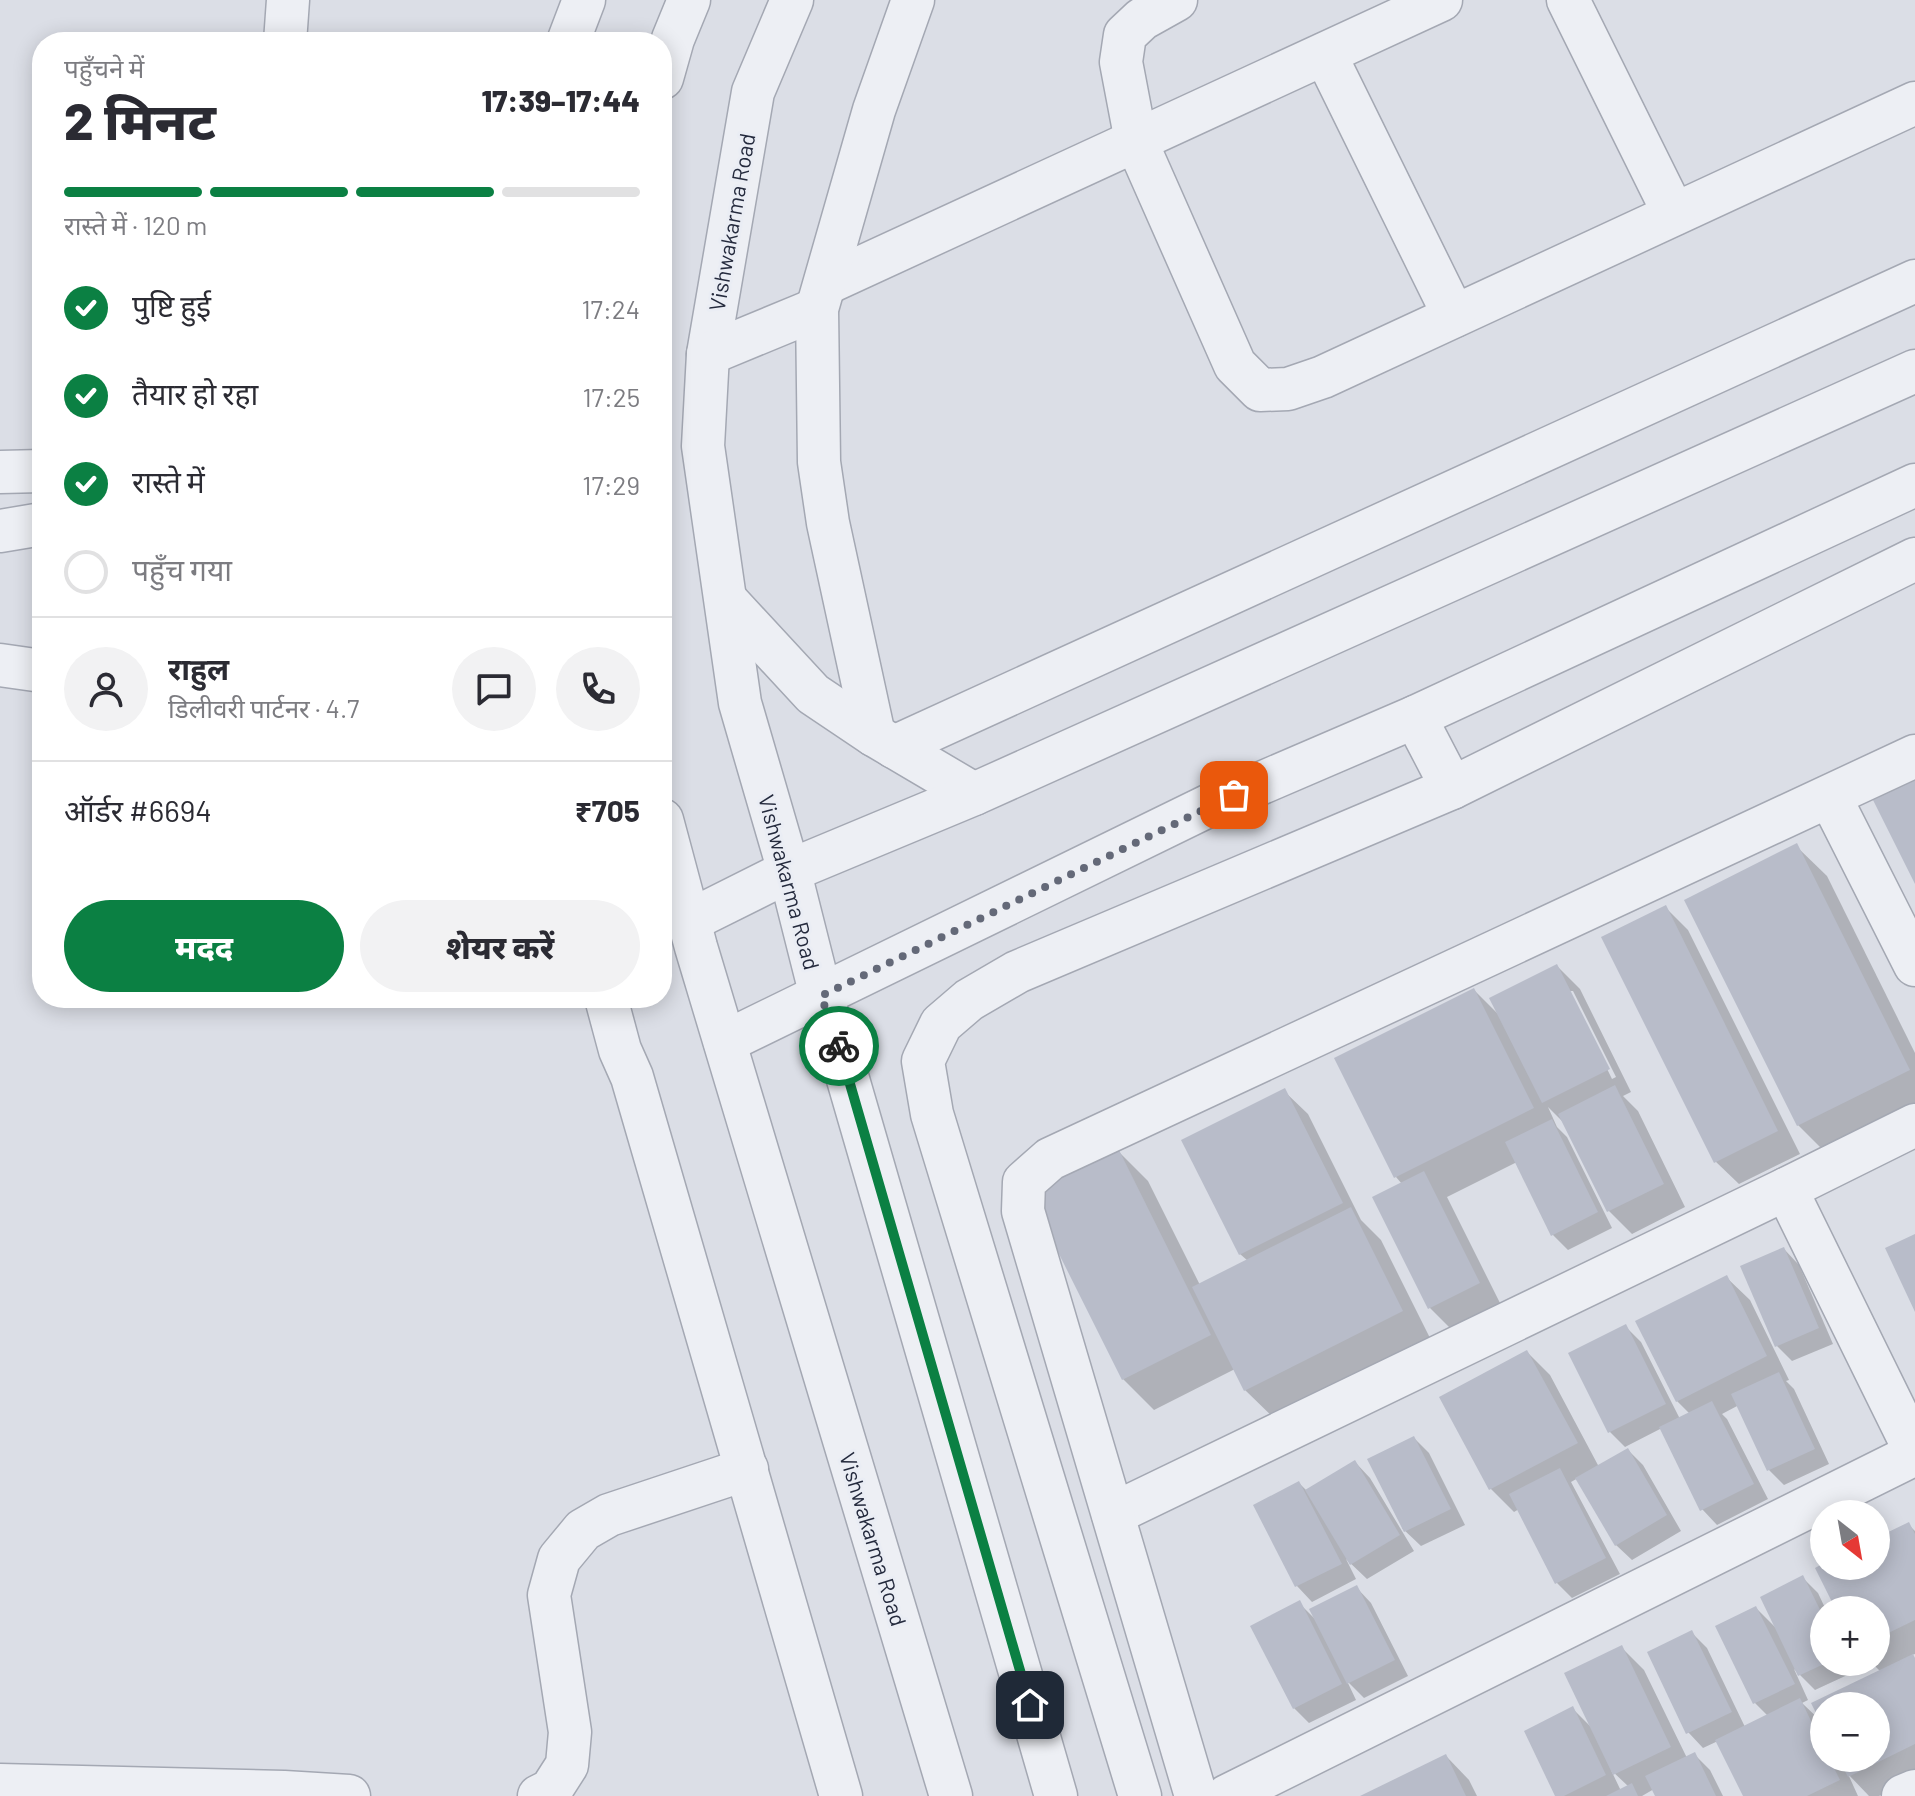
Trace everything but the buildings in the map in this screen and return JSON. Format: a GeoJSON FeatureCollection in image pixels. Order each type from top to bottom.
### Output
{"type":"FeatureCollection","features":[{"type":"Feature","properties":{"kind":"street"},"geometry":{"type":"LineString","coordinates":[[286,32],[288,0]]}},
{"type":"Feature","properties":{"kind":"street"},"geometry":{"type":"LineString","coordinates":[[572,32],[584,0]]}},
{"type":"Feature","properties":{"kind":"street"},"geometry":{"type":"LineString","coordinates":[[672,43],[689,0]]}},
{"type":"Feature","properties":{"kind":"street","name":"Vishwakarma Road"},"geometry":{"type":"LineString","coordinates":[[792,0],[753,92],[708,354],[703,446],[740,703],[789,871],[821,996],[836,1038],[1056,1796]]}},
{"type":"Feature","properties":{"kind":"street"},"geometry":{"type":"LineString","coordinates":[[884,741],[828,523],[819,462],[821,297],[874,110],[913,0]]}},
{"type":"Feature","properties":{"kind":"street"},"geometry":{"type":"LineString","coordinates":[[1176,0],[1142,19],[1125,35],[1121,62],[1136,141],[1235,365],[1260,390],[1288,389],[1323,377],[1915,103]]}},
{"type":"Feature","properties":{"kind":"street"},"geometry":{"type":"LineString","coordinates":[[708,354],[1136,141],[1441,0]]}},
{"type":"Feature","properties":{"kind":"street"},"geometry":{"type":"LineString","coordinates":[[1568,0],[1674,214]]}},
{"type":"Feature","properties":{"kind":"street"},"geometry":{"type":"LineString","coordinates":[[1325,54],[1454,316]]}},
{"type":"Feature","properties":{"kind":"street"},"geometry":{"type":"LineString","coordinates":[[884,741],[1915,281]]}},
{"type":"Feature","properties":{"kind":"street"},"geometry":{"type":"LineString","coordinates":[[689,921],[789,871],[974,794],[1915,371]]}},
{"type":"Feature","properties":{"kind":"street"},"geometry":{"type":"LineString","coordinates":[[0,472],[32,471]]}},
{"type":"Feature","properties":{"kind":"street"},"geometry":{"type":"LineString","coordinates":[[725,1042],[1208,806],[1415,717],[1915,485]]}},
{"type":"Feature","properties":{"kind":"street"},"geometry":{"type":"LineString","coordinates":[[0,531],[32,526]]}},
{"type":"Feature","properties":{"kind":"street"},"geometry":{"type":"LineString","coordinates":[[1140,1796],[932,1114],[923,1061],[941,1024],[969,1000],[1017,972],[1452,788],[1915,559]]}},
{"type":"Feature","properties":{"kind":"street"},"geometry":{"type":"LineString","coordinates":[[726,600],[813,694],[884,741],[974,794]]}},
{"type":"Feature","properties":{"kind":"street"},"geometry":{"type":"LineString","coordinates":[[0,665],[32,670]]}},
{"type":"Feature","properties":{"kind":"street"},"geometry":{"type":"LineString","coordinates":[[1415,717],[1452,788]]}},
{"type":"Feature","properties":{"kind":"street"},"geometry":{"type":"LineString","coordinates":[[1196,1796],[1023,1211],[1024,1182],[1050,1159],[1915,756]]}},
{"type":"Feature","properties":{"kind":"street"},"geometry":{"type":"LineString","coordinates":[[1830,797],[1915,965]]}},
{"type":"Feature","properties":{"kind":"street","name":"Vishwakarma Road"},"geometry":{"type":"LineString","coordinates":[[672,857],[951,1796]]}},
{"type":"Feature","properties":{"kind":"street"},"geometry":{"type":"LineString","coordinates":[[609,1008],[620,1050],[632,1077],[841,1796]]}},
{"type":"Feature","properties":{"kind":"street"},"geometry":{"type":"LineString","coordinates":[[1113,1514],[1915,1125]]}},
{"type":"Feature","properties":{"kind":"street"},"geometry":{"type":"LineString","coordinates":[[1227,1796],[1915,1452],[1786,1189]]}},
{"type":"Feature","properties":{"kind":"street"},"geometry":{"type":"LineString","coordinates":[[539,1796],[551,1790],[567,1765],[570,1732],[549,1595],[559,1559],[583,1530],[609,1515],[747,1469]]}},
{"type":"Feature","properties":{"kind":"street"},"geometry":{"type":"LineString","coordinates":[[0,1785],[349,1796]]}},
{"type":"Feature","properties":{"kind":"street"},"geometry":{"type":"LineString","coordinates":[[1903,1796],[1915,1791]]}},
{"type":"Feature","properties":{"kind":"way so far"},"geometry":{"type":"LineString","coordinates":[[839,1046],[821,996],[1234,795]]}},
{"type":"Feature","properties":{"kind":"route"},"geometry":{"type":"LineString","coordinates":[[839,1046],[1030,1705]]}}]}
